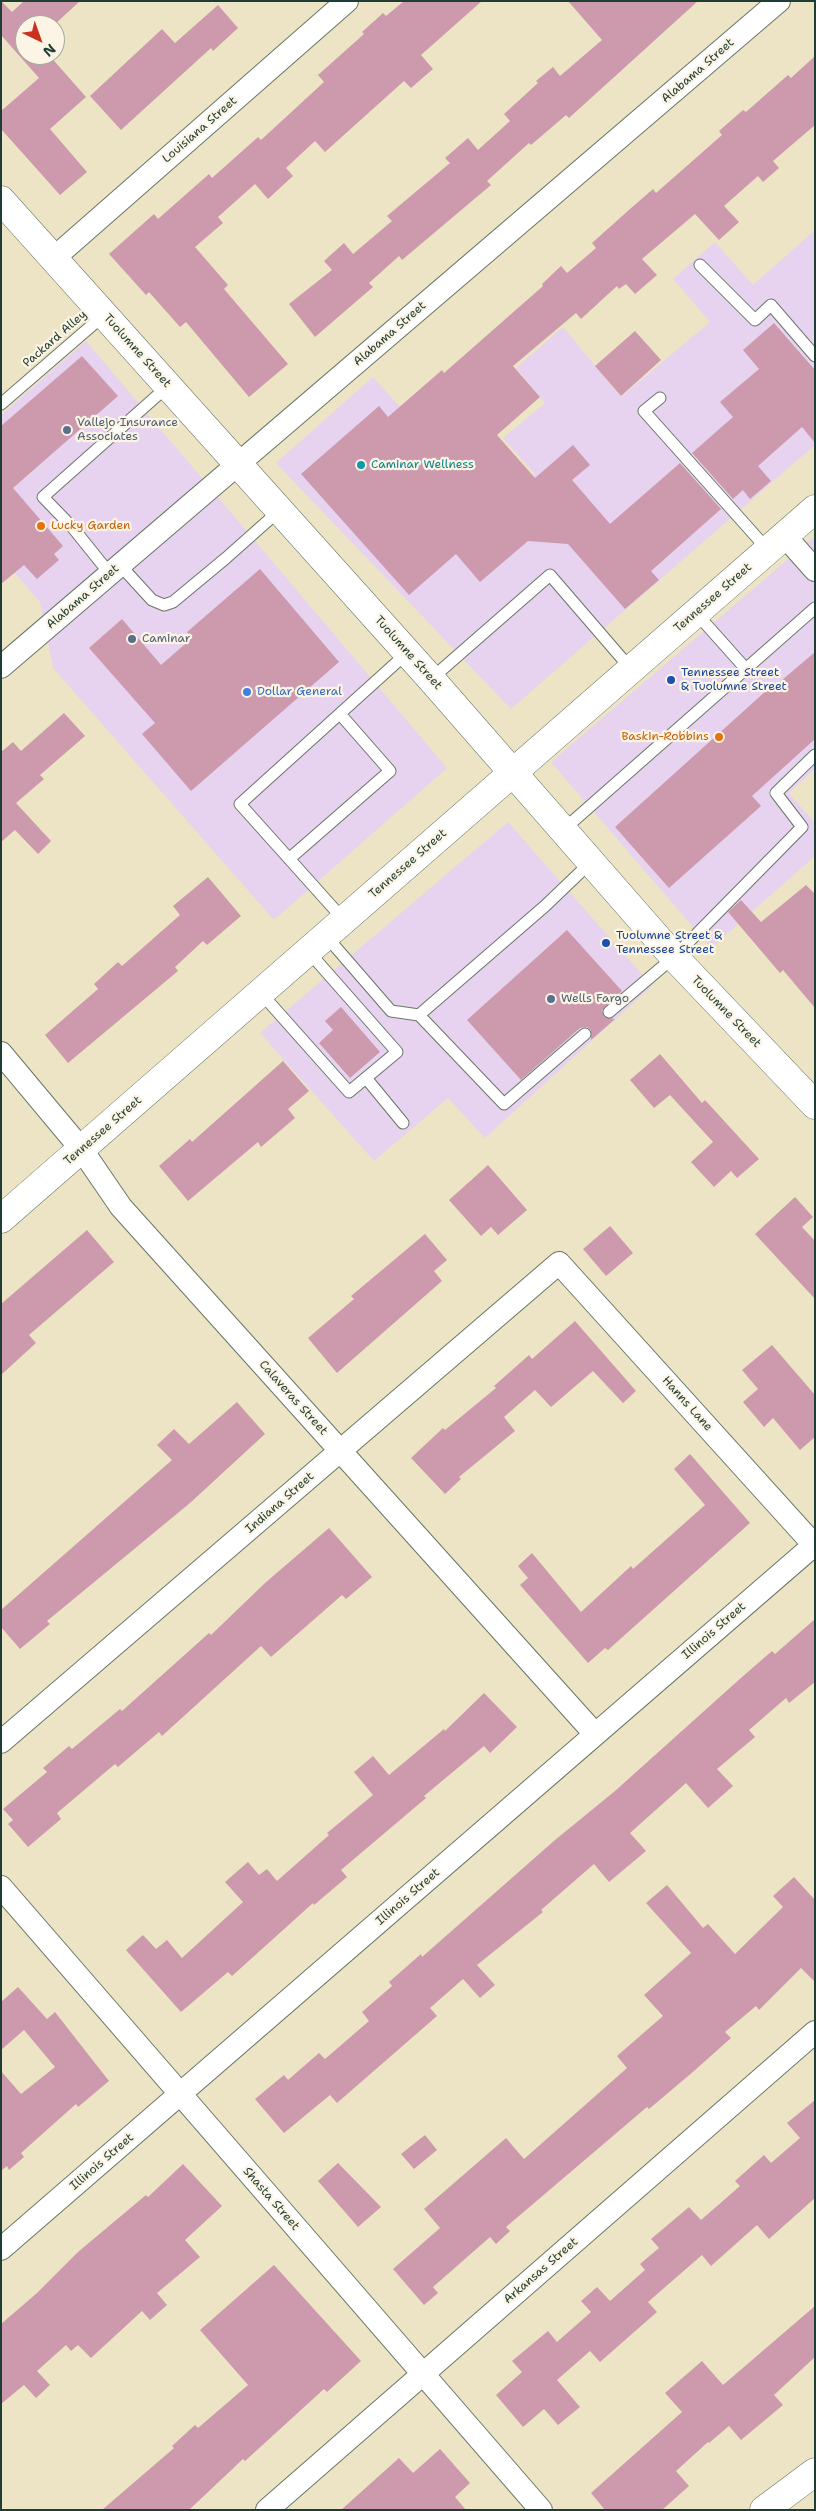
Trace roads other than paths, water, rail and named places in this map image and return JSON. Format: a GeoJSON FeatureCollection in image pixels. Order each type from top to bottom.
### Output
{"type":"FeatureCollection","features":[{"type":"Feature","properties":{"kind":"main road","name":"Tuolumne Street"},"geometry":{"type":"LineString","coordinates":[[1,200],[430,678],[674,957],[815,1105]]}},
{"type":"Feature","properties":{"kind":"main road","name":"Tennessee Street"},"geometry":{"type":"LineString","coordinates":[[1,1219],[815,509]]}},
{"type":"Feature","properties":{"kind":"main road"},"geometry":{"type":"LineString","coordinates":[[764,2510],[815,2472]]}},
{"type":"Feature","properties":{"kind":"street","name":"Louisiana Street"},"geometry":{"type":"LineString","coordinates":[[54,258],[347,1]]}},
{"type":"Feature","properties":{"kind":"street","name":"Alabama Street"},"geometry":{"type":"LineString","coordinates":[[1,667],[779,1]]}},
{"type":"Feature","properties":{"kind":"street"},"geometry":{"type":"LineString","coordinates":[[776,542],[815,570]]}},
{"type":"Feature","properties":{"kind":"street","name":"Calaveras Street"},"geometry":{"type":"LineString","coordinates":[[1,1053],[82,1150],[121,1207],[595,1734]]}},
{"type":"Feature","properties":{"kind":"street","name":"Indiana Street"},"geometry":{"type":"LineString","coordinates":[[1,1742],[559,1263]]}},
{"type":"Feature","properties":{"kind":"street","name":"Hanns Lane"},"geometry":{"type":"LineString","coordinates":[[559,1263],[814,1545]]}},
{"type":"Feature","properties":{"kind":"street","name":"Illinois Street"},"geometry":{"type":"LineString","coordinates":[[1,2249],[814,1545]]}},
{"type":"Feature","properties":{"kind":"street","name":"Shasta Street"},"geometry":{"type":"LineString","coordinates":[[1,1887],[541,2510]]}},
{"type":"Feature","properties":{"kind":"street","name":"Arkansas Street"},"geometry":{"type":"LineString","coordinates":[[267,2510],[815,2032]]}},
{"type":"Feature","properties":{"kind":"lane"},"geometry":{"type":"LineString","coordinates":[[700,265],[755,320],[771,305],[815,356]]}},
{"type":"Feature","properties":{"kind":"lane","name":"Packard Alley"},"geometry":{"type":"LineString","coordinates":[[1,404],[104,315]]}},
{"type":"Feature","properties":{"kind":"lane"},"geometry":{"type":"LineString","coordinates":[[168,386],[43,497],[115,570],[152,600],[164,605],[173,602],[280,510]]}},
{"type":"Feature","properties":{"kind":"lane"},"geometry":{"type":"LineString","coordinates":[[660,398],[644,411],[776,542]]}},
{"type":"Feature","properties":{"kind":"lane"},"geometry":{"type":"LineString","coordinates":[[430,678],[550,575],[631,669]]}},
{"type":"Feature","properties":{"kind":"lane"},"geometry":{"type":"LineString","coordinates":[[563,830],[815,608]]}},
{"type":"Feature","properties":{"kind":"lane"},"geometry":{"type":"LineString","coordinates":[[696,613],[746,668]]}},
{"type":"Feature","properties":{"kind":"lane"},"geometry":{"type":"LineString","coordinates":[[260,992],[349,1092],[397,1052],[326,936],[289,859],[240,804],[407,653]]}},
{"type":"Feature","properties":{"kind":"lane"},"geometry":{"type":"LineString","coordinates":[[289,859],[390,771],[340,714]]}},
{"type":"Feature","properties":{"kind":"lane"},"geometry":{"type":"LineString","coordinates":[[609,1012],[674,957],[802,826],[776,793],[815,755]]}},
{"type":"Feature","properties":{"kind":"lane"},"geometry":{"type":"LineString","coordinates":[[419,1015],[545,906],[591,862]]}},
{"type":"Feature","properties":{"kind":"lane"},"geometry":{"type":"LineString","coordinates":[[326,936],[391,1011],[419,1015],[504,1104],[585,1034]]}},
{"type":"Feature","properties":{"kind":"lane"},"geometry":{"type":"LineString","coordinates":[[366,1078],[403,1124]]}},
{"type":"Feature","properties":{"kind":"place","name":"Vallejo Insurance Associates"},"geometry":{"type":"Point","coordinates":[67,430]}},
{"type":"Feature","properties":{"kind":"place","name":"Caminar Wellness"},"geometry":{"type":"Point","coordinates":[361,465]}},
{"type":"Feature","properties":{"kind":"place","name":"Lucky Garden"},"geometry":{"type":"Point","coordinates":[41,526]}},
{"type":"Feature","properties":{"kind":"place","name":"Caminar"},"geometry":{"type":"Point","coordinates":[132,639]}},
{"type":"Feature","properties":{"kind":"place","name":"Tennessee Street & Tuolumne Street"},"geometry":{"type":"Point","coordinates":[671,680]}},
{"type":"Feature","properties":{"kind":"place","name":"Dollar General"},"geometry":{"type":"Point","coordinates":[247,692]}},
{"type":"Feature","properties":{"kind":"place","name":"Baskin-Robbins"},"geometry":{"type":"Point","coordinates":[719,737]}},
{"type":"Feature","properties":{"kind":"place","name":"Tuolumne Street & Tennessee Street"},"geometry":{"type":"Point","coordinates":[606,943]}},
{"type":"Feature","properties":{"kind":"place","name":"Wells Fargo"},"geometry":{"type":"Point","coordinates":[551,999]}}]}
